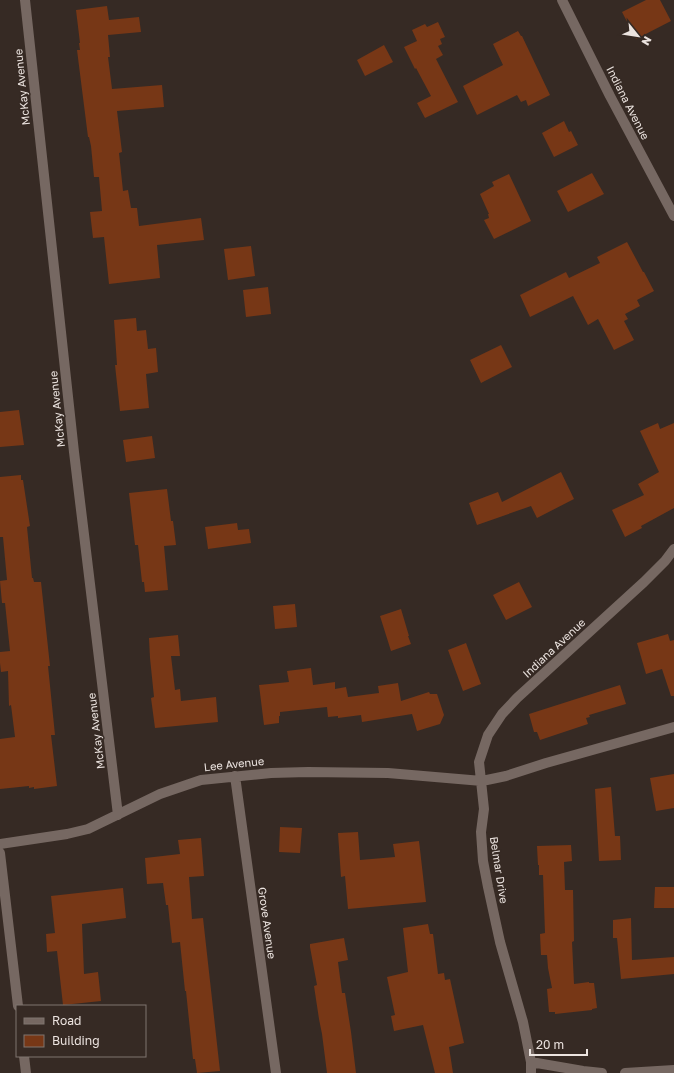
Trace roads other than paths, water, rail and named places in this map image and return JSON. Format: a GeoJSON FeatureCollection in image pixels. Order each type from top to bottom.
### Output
{"type":"FeatureCollection","features":[{"type":"Feature","properties":{"kind":"street","name":"McKay Avenue"},"geometry":{"type":"LineString","coordinates":[[25,0],[74,452],[118,815]]}},
{"type":"Feature","properties":{"kind":"street","name":"Indiana Avenue"},"geometry":{"type":"LineString","coordinates":[[562,0],[610,96],[674,216]]}},
{"type":"Feature","properties":{"kind":"street","name":"Indiana Avenue"},"geometry":{"type":"LineString","coordinates":[[482,781],[479,762],[488,736],[502,714],[517,698],[644,582],[674,549]]}},
{"type":"Feature","properties":{"kind":"street"},"geometry":{"type":"LineString","coordinates":[[482,781],[506,776],[546,762],[674,727]]}},
{"type":"Feature","properties":{"kind":"street","name":"Lee Avenue"},"geometry":{"type":"LineString","coordinates":[[0,844],[88,829],[160,794],[201,780],[271,773],[388,773],[482,781]]}},
{"type":"Feature","properties":{"kind":"street","name":"Grove Avenue"},"geometry":{"type":"LineString","coordinates":[[235,776],[276,1073]]}},
{"type":"Feature","properties":{"kind":"street","name":"Belmar Drive"},"geometry":{"type":"LineString","coordinates":[[482,781],[484,809],[481,832],[485,874],[500,942],[523,1022],[531,1062],[531,1073]]}},
{"type":"Feature","properties":{"kind":"street"},"geometry":{"type":"LineString","coordinates":[[0,853],[18,1005]]}},
{"type":"Feature","properties":{"kind":"street"},"geometry":{"type":"LineString","coordinates":[[24,1057],[26,1073]]}},
{"type":"Feature","properties":{"kind":"street"},"geometry":{"type":"LineString","coordinates":[[531,1062],[602,1073]]}},
{"type":"Feature","properties":{"kind":"street"},"geometry":{"type":"LineString","coordinates":[[625,1073],[674,1070]]}}]}
